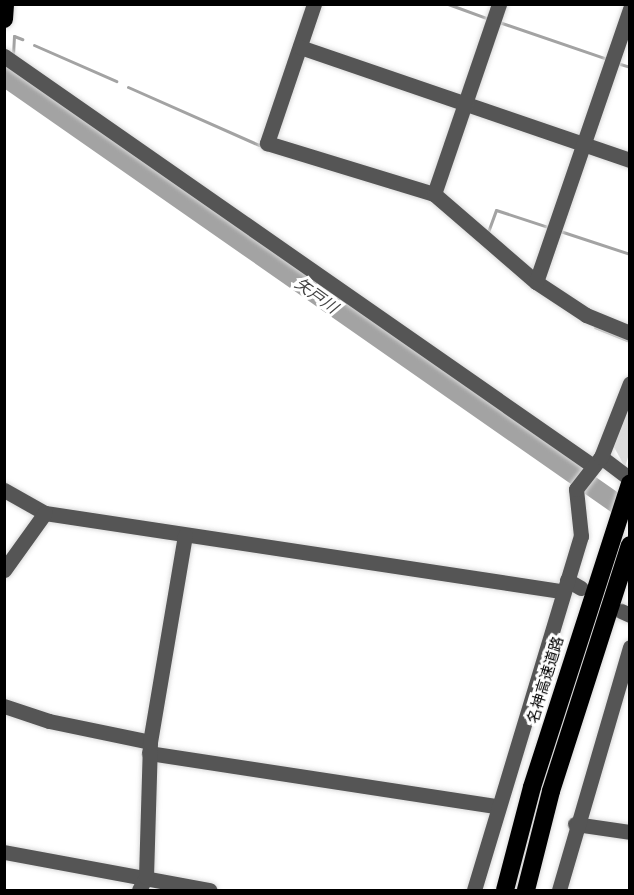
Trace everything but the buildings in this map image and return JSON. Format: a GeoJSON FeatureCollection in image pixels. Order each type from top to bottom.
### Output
{"type":"FeatureCollection","features":[{"type":"Feature","properties":{"kind":"highway"},"geometry":{"type":"LineString","coordinates":[[4,19],[5,4]]}},
{"type":"Feature","properties":{"kind":"highway","name":"名神高速道路"},"geometry":{"type":"LineString","coordinates":[[505,891],[610,540],[630,481]]}},
{"type":"Feature","properties":{"kind":"highway"},"geometry":{"type":"LineString","coordinates":[[526,891],[551,791],[629,548]]}},
{"type":"Feature","properties":{"kind":"street"},"geometry":{"type":"LineString","coordinates":[[314,4],[267,143],[434,194],[536,282],[586,315],[630,333]]}},
{"type":"Feature","properties":{"kind":"street"},"geometry":{"type":"LineString","coordinates":[[434,194],[500,4]]}},
{"type":"Feature","properties":{"kind":"street"},"geometry":{"type":"LineString","coordinates":[[536,282],[630,9]]}},
{"type":"Feature","properties":{"kind":"street"},"geometry":{"type":"LineString","coordinates":[[300,47],[630,160]]}},
{"type":"Feature","properties":{"kind":"street"},"geometry":{"type":"LineString","coordinates":[[4,56],[595,463],[630,481]]}},
{"type":"Feature","properties":{"kind":"street"},"geometry":{"type":"LineString","coordinates":[[474,891],[496,806],[581,536],[576,489],[595,463],[630,382]]}},
{"type":"Feature","properties":{"kind":"street"},"geometry":{"type":"LineString","coordinates":[[4,490],[45,513],[185,535],[581,588]]}},
{"type":"Feature","properties":{"kind":"street"},"geometry":{"type":"LineString","coordinates":[[4,570],[45,513]]}},
{"type":"Feature","properties":{"kind":"street"},"geometry":{"type":"LineString","coordinates":[[142,884],[149,747],[185,535]]}},
{"type":"Feature","properties":{"kind":"street"},"geometry":{"type":"LineString","coordinates":[[559,891],[575,824],[630,647]]}},
{"type":"Feature","properties":{"kind":"street"},"geometry":{"type":"LineString","coordinates":[[4,706],[49,722],[149,747],[496,806]]}},
{"type":"Feature","properties":{"kind":"street"},"geometry":{"type":"LineString","coordinates":[[575,824],[630,832]]}},
{"type":"Feature","properties":{"kind":"street"},"geometry":{"type":"LineString","coordinates":[[4,852],[142,884],[210,891]]}},
{"type":"Feature","properties":{"kind":"shaded area"},"geometry":{"type":"Polygon","coordinates":[[[629,403],[629,454],[625,467],[614,447],[629,403]]]}},
{"type":"Feature","properties":{"kind":"waterway"},"geometry":{"type":"LineString","coordinates":[[448,4],[489,19]]}},
{"type":"Feature","properties":{"kind":"waterway"},"geometry":{"type":"LineString","coordinates":[[499,22],[607,59]]}},
{"type":"Feature","properties":{"kind":"waterway"},"geometry":{"type":"LineString","coordinates":[[13,55],[14,36],[22,39]]}},
{"type":"Feature","properties":{"kind":"waterway"},"geometry":{"type":"LineString","coordinates":[[34,45],[116,81]]}},
{"type":"Feature","properties":{"kind":"waterway"},"geometry":{"type":"LineString","coordinates":[[617,63],[630,67]]}},
{"type":"Feature","properties":{"kind":"waterway","name":"矢戸川"},"geometry":{"type":"LineString","coordinates":[[4,76],[630,513]]}},
{"type":"Feature","properties":{"kind":"waterway"},"geometry":{"type":"LineString","coordinates":[[128,87],[259,145]]}},
{"type":"Feature","properties":{"kind":"waterway"},"geometry":{"type":"LineString","coordinates":[[488,232],[496,210],[548,227]]}},
{"type":"Feature","properties":{"kind":"waterway"},"geometry":{"type":"LineString","coordinates":[[560,231],[630,254]]}},
{"type":"Feature","properties":{"kind":"waterway"},"geometry":{"type":"LineString","coordinates":[[595,327],[630,341]]}}]}
